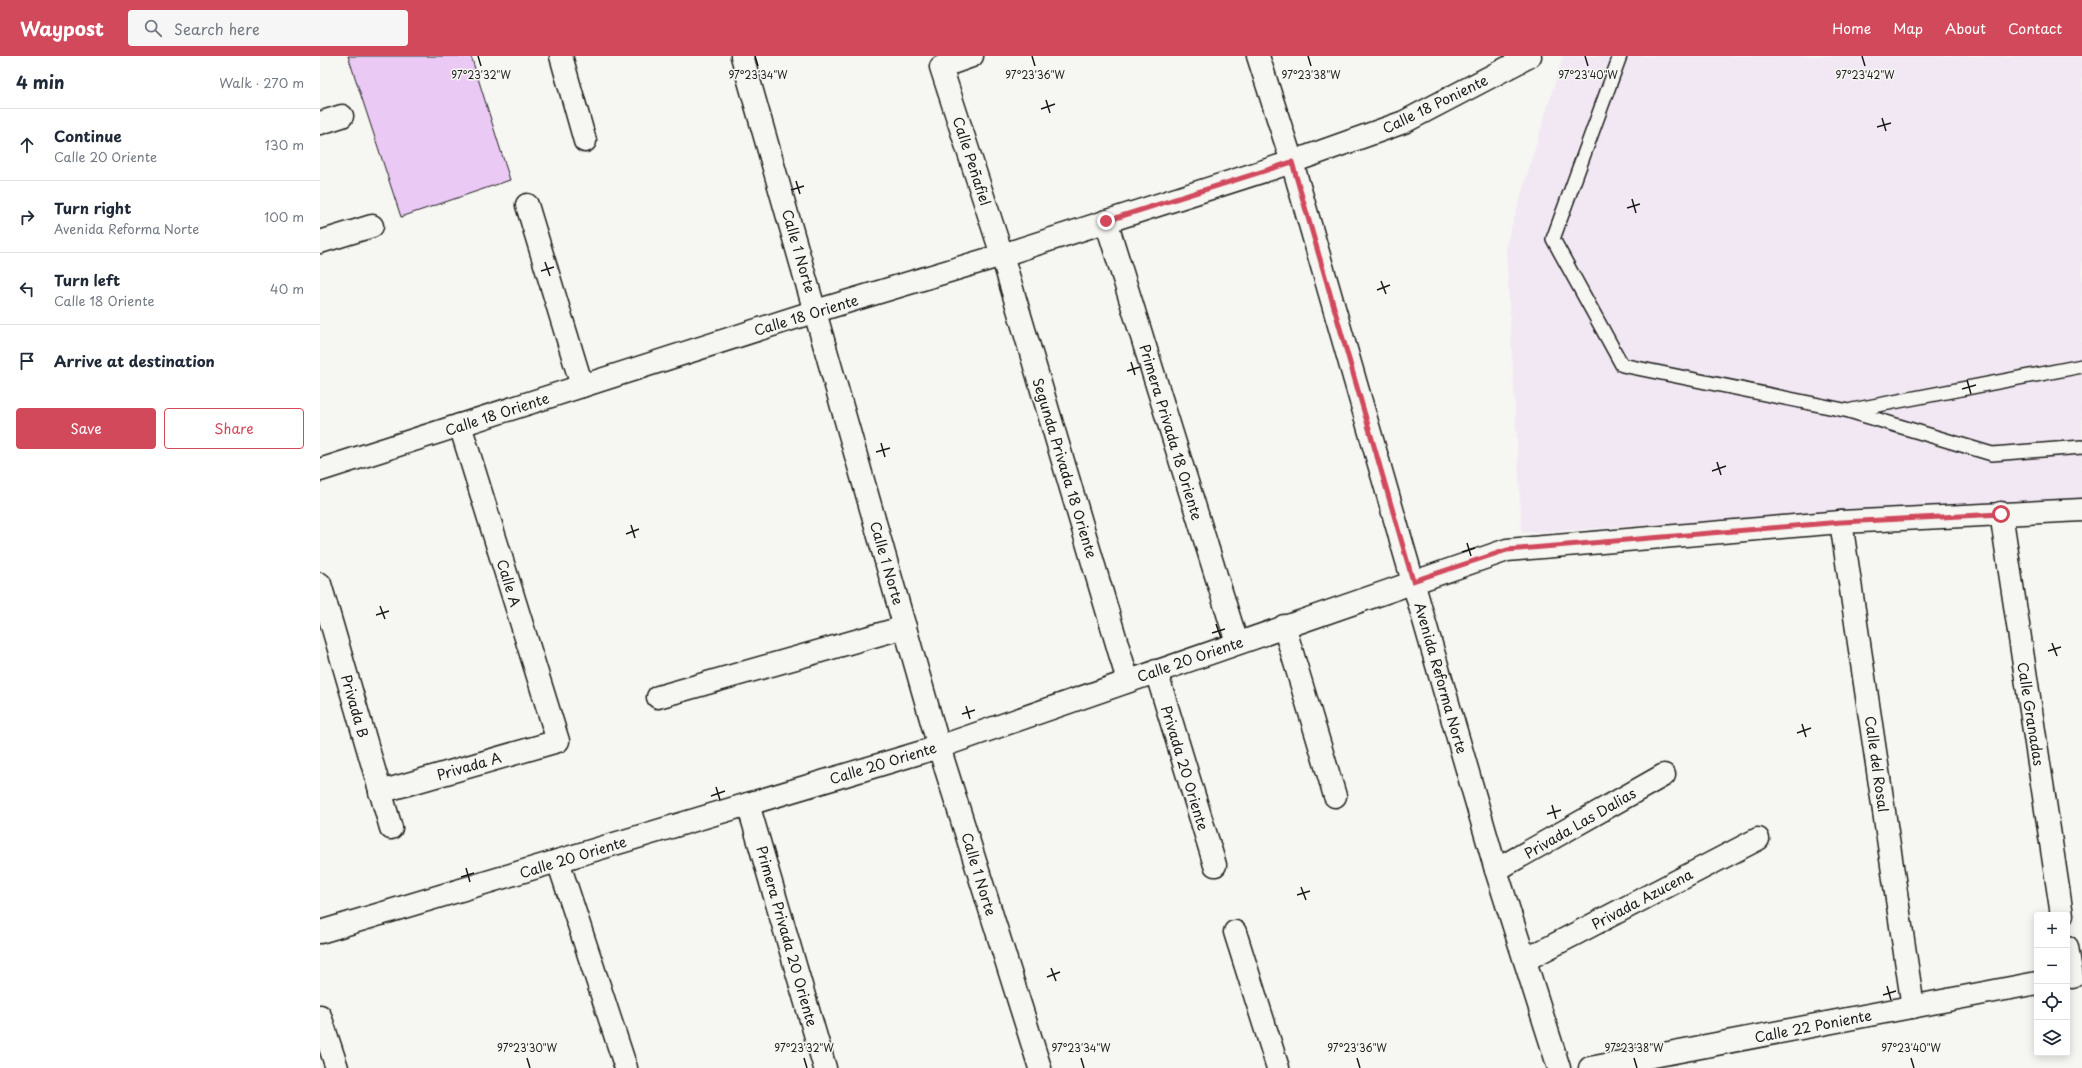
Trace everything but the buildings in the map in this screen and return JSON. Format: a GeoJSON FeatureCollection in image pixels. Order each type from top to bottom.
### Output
{"type":"FeatureCollection","features":[{"type":"Feature","properties":{"kind":"street"},"geometry":{"type":"LineString","coordinates":[[561,56],[584,141]]}},
{"type":"Feature","properties":{"kind":"street","name":"Calle 1 Norte"},"geometry":{"type":"LineString","coordinates":[[742,56],[816,311],[939,747],[1040,1068]]}},
{"type":"Feature","properties":{"kind":"street","name":"Calle Peñafiel"},"geometry":{"type":"LineString","coordinates":[[972,56],[941,67],[1002,255]]}},
{"type":"Feature","properties":{"kind":"street","name":"Avenida Reforma Norte"},"geometry":{"type":"LineString","coordinates":[[1258,56],[1292,162],[1496,870],[1559,1068]]}},
{"type":"Feature","properties":{"kind":"street","name":"Calle 18 Poniente"},"geometry":{"type":"LineString","coordinates":[[1292,162],[1404,122],[1530,56]]}},
{"type":"Feature","properties":{"kind":"street"},"geometry":{"type":"LineString","coordinates":[[320,123],[342,116]]}},
{"type":"Feature","properties":{"kind":"street","name":"Calle 18 Oriente"},"geometry":{"type":"LineString","coordinates":[[320,470],[816,311],[1002,255],[1292,162]]}},
{"type":"Feature","properties":{"kind":"street"},"geometry":{"type":"LineString","coordinates":[[527,205],[582,386]]}},
{"type":"Feature","properties":{"kind":"street","name":"Primera Privada 18 Oriente"},"geometry":{"type":"LineString","coordinates":[[1106,221],[1237,643]]}},
{"type":"Feature","properties":{"kind":"street"},"geometry":{"type":"LineString","coordinates":[[320,242],[372,226]]}},
{"type":"Feature","properties":{"kind":"street","name":"Segunda Privada 18 Oriente"},"geometry":{"type":"LineString","coordinates":[[1002,255],[1128,681]]}},
{"type":"Feature","properties":{"kind":"street","name":"Calle A"},"geometry":{"type":"LineString","coordinates":[[460,425],[558,741]]}},
{"type":"Feature","properties":{"kind":"street","name":"Calle 20 Oriente"},"geometry":{"type":"LineString","coordinates":[[320,932],[939,747],[1413,581],[1507,550],[1841,522],[2082,510]]}},
{"type":"Feature","properties":{"kind":"street","name":"Calle Granadas"},"geometry":{"type":"LineString","coordinates":[[2001,514],[2062,912]]}},
{"type":"Feature","properties":{"kind":"street","name":"Calle del Rosal"},"geometry":{"type":"LineString","coordinates":[[1841,522],[1913,1007]]}},
{"type":"Feature","properties":{"kind":"street","name":"Privada B"},"geometry":{"type":"LineString","coordinates":[[320,584],[390,828]]}},
{"type":"Feature","properties":{"kind":"street"},"geometry":{"type":"LineString","coordinates":[[1284,626],[1335,796]]}},
{"type":"Feature","properties":{"kind":"street"},"geometry":{"type":"LineString","coordinates":[[658,697],[905,627]]}},
{"type":"Feature","properties":{"kind":"street","name":"Privada 20 Oriente"},"geometry":{"type":"LineString","coordinates":[[1156,671],[1215,865]]}},
{"type":"Feature","properties":{"kind":"street","name":"Privada A"},"geometry":{"type":"LineString","coordinates":[[380,792],[558,741]]}},
{"type":"Feature","properties":{"kind":"street","name":"Privada Las Dalias"},"geometry":{"type":"LineString","coordinates":[[1496,870],[1664,775]]}},
{"type":"Feature","properties":{"kind":"street","name":"Primera Privada 20 Oriente"},"geometry":{"type":"LineString","coordinates":[[748,804],[825,1068]]}},
{"type":"Feature","properties":{"kind":"street","name":"Privada Azucena"},"geometry":{"type":"LineString","coordinates":[[1525,960],[1758,839]]}},
{"type":"Feature","properties":{"kind":"street"},"geometry":{"type":"LineString","coordinates":[[558,861],[626,1068]]}},
{"type":"Feature","properties":{"kind":"street"},"geometry":{"type":"LineString","coordinates":[[1235,932],[1278,1068]]}},
{"type":"Feature","properties":{"kind":"street"},"geometry":{"type":"LineString","coordinates":[[2067,948],[2074,976]]}},
{"type":"Feature","properties":{"kind":"street","name":"Calle 22 Poniente"},"geometry":{"type":"LineString","coordinates":[[1590,1068],[2034,984]]}},
{"type":"Feature","properties":{"kind":"street"},"geometry":{"type":"LineString","coordinates":[[320,1016],[337,1068]]}},
{"type":"Feature","properties":{"kind":"lane"},"geometry":{"type":"LineString","coordinates":[[1620,56],[1553,239],[1622,365],[1849,411],[1992,454],[2082,447]]}},
{"type":"Feature","properties":{"kind":"lane"},"geometry":{"type":"LineString","coordinates":[[1849,411],[2082,366]]}},
{"type":"Feature","properties":{"kind":"shaded area"},"geometry":{"type":"Polygon","coordinates":[[[1563,56],[2082,56],[2082,499],[1522,533],[1506,245],[1563,56]]]}},
{"type":"Feature","properties":{"kind":"route"},"geometry":{"type":"LineString","coordinates":[[1106,221],[1292,162],[1413,581],[1507,550],[1841,522],[2001,514]]}}]}
